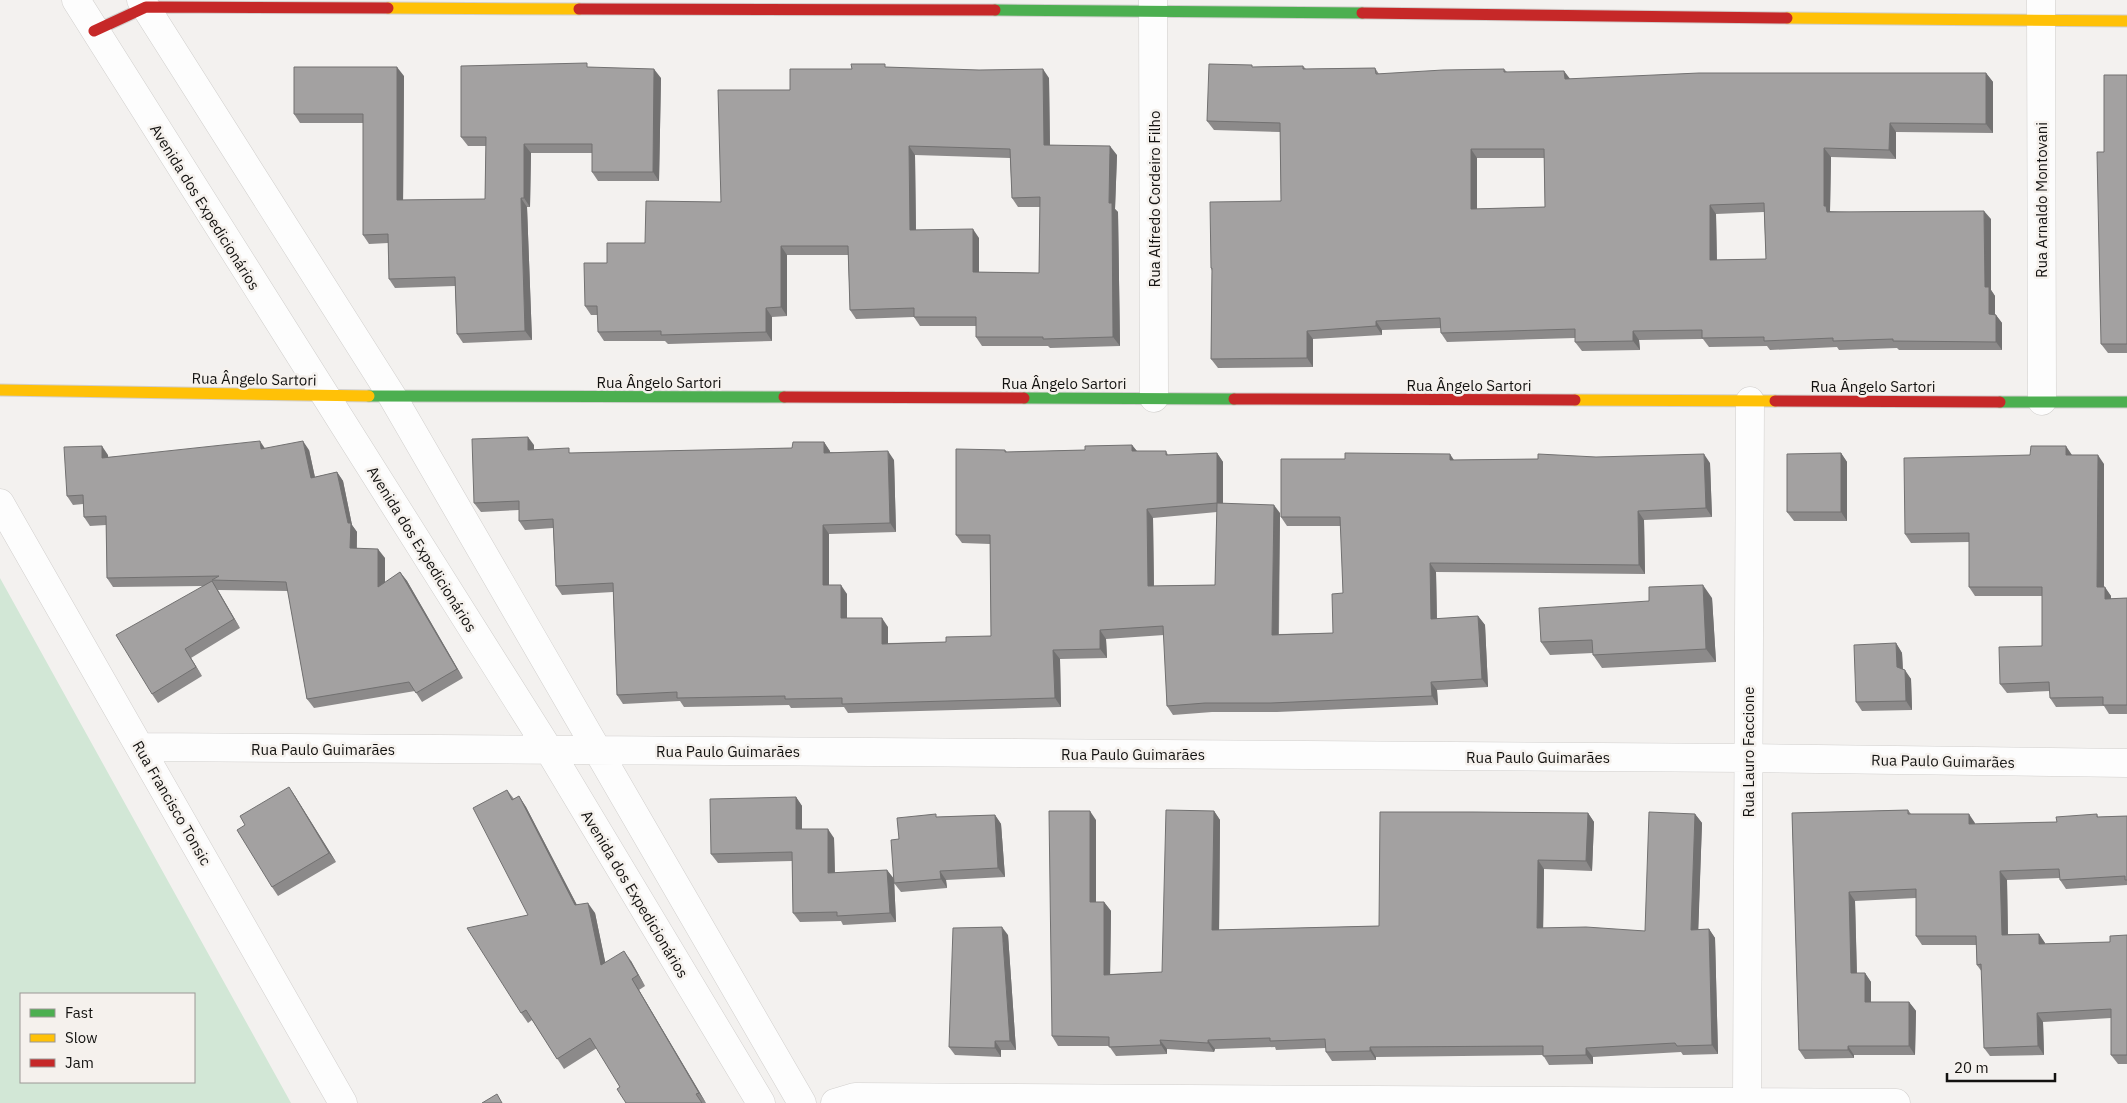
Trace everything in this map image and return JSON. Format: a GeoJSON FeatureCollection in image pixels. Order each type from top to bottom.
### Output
{"type":"FeatureCollection","features":[{"type":"Feature","properties":{"kind":"street","name":"Avenida dos Expedicionários"},"geometry":{"type":"LineString","coordinates":[[76,0],[549,750],[761,1103]]}},
{"type":"Feature","properties":{"kind":"street"},"geometry":{"type":"LineString","coordinates":[[94,31],[143,4],[2041,10],[2127,21]]}},
{"type":"Feature","properties":{"kind":"street"},"geometry":{"type":"LineString","coordinates":[[143,4],[392,396],[802,1103]]}},
{"type":"Feature","properties":{"kind":"street","name":"Rua Alfredo Cordeiro Filho"},"geometry":{"type":"LineString","coordinates":[[1153,6],[1154,398]]}},
{"type":"Feature","properties":{"kind":"street","name":"Rua Arnaldo Montovani"},"geometry":{"type":"LineString","coordinates":[[2041,10],[2042,401]]}},
{"type":"Feature","properties":{"kind":"street","name":"Rua Ângelo Sartori"},"geometry":{"type":"LineString","coordinates":[[0,390],[392,396],[2127,402]]}},
{"type":"Feature","properties":{"kind":"street","name":"Rua Lauro Faccione"},"geometry":{"type":"LineString","coordinates":[[1747,1102],[1750,401]]}},
{"type":"Feature","properties":{"kind":"street","name":"Rua Francisco Tonsic"},"geometry":{"type":"LineString","coordinates":[[0,503],[343,1103]]}},
{"type":"Feature","properties":{"kind":"street","name":"Rua Paulo Guimarães"},"geometry":{"type":"LineString","coordinates":[[140,747],[1748,758],[2127,763]]}},
{"type":"Feature","properties":{"kind":"street"},"geometry":{"type":"LineString","coordinates":[[834,1103],[855,1097],[1408,1102],[1896,1103]]}},
{"type":"Feature","properties":{"kind":"green space"},"geometry":{"type":"Polygon","coordinates":[[[0,578],[291,1103],[0,1103],[0,578]]]}},
{"type":"Feature","properties":{"kind":"building"},"geometry":{"type":"Polygon","coordinates":[[[587,63],[587,67],[654,69],[653,172],[592,172],[592,144],[524,144],[524,198],[521,198],[525,331],[457,334],[455,277],[389,279],[388,234],[363,235],[363,114],[294,114],[294,67],[397,67],[397,200],[485,199],[486,137],[461,137],[461,66],[587,63]]]}},
{"type":"Feature","properties":{"kind":"building"},"geometry":{"type":"Polygon","coordinates":[[[851,64],[885,64],[885,67],[979,70],[1043,69],[1044,145],[1110,146],[1109,203],[1112,203],[1113,337],[1043,339],[1043,337],[976,337],[976,317],[914,317],[914,308],[850,310],[848,246],[781,246],[781,307],[766,308],[766,332],[661,335],[661,331],[598,332],[597,306],[585,306],[584,263],[607,263],[607,243],[645,243],[646,201],[721,202],[718,90],[790,90],[790,69],[852,69],[851,64]],[[909,146],[910,230],[973,229],[973,272],[1039,273],[1040,197],[1012,198],[1010,149],[909,146]]]}},
{"type":"Feature","properties":{"kind":"building"},"geometry":{"type":"Polygon","coordinates":[[[1209,64],[1252,65],[1252,67],[1303,66],[1303,69],[1375,68],[1376,74],[1504,69],[1504,72],[1564,71],[1565,79],[1699,73],[1986,73],[1986,124],[1890,123],[1889,150],[1824,148],[1824,206],[1826,206],[1827,212],[1984,211],[1985,287],[1989,287],[1989,314],[1996,315],[1996,342],[1893,341],[1893,339],[1833,341],[1833,338],[1764,341],[1764,337],[1702,338],[1702,330],[1633,331],[1633,341],[1575,342],[1575,329],[1441,333],[1440,318],[1376,321],[1376,326],[1307,331],[1307,358],[1211,359],[1212,268],[1210,202],[1281,201],[1280,123],[1207,121],[1209,64]],[[1471,149],[1471,209],[1545,207],[1544,149],[1471,149]],[[1764,203],[1710,205],[1710,260],[1766,259],[1764,203]]]}},
{"type":"Feature","properties":{"kind":"building"},"geometry":{"type":"Polygon","coordinates":[[[2104,75],[2127,75],[2127,344],[2101,344],[2097,152],[2104,152],[2104,75]]]}},
{"type":"Feature","properties":{"kind":"building"},"geometry":{"type":"Polygon","coordinates":[[[528,437],[528,450],[569,448],[569,453],[792,448],[793,442],[824,442],[824,453],[888,451],[890,523],[823,525],[823,585],[841,585],[841,618],[882,618],[882,644],[946,642],[946,637],[991,636],[990,535],[956,535],[956,449],[1005,450],[1005,452],[1085,450],[1085,446],[1132,445],[1132,451],[1166,451],[1166,455],[1217,453],[1217,503],[1274,505],[1272,635],[1333,633],[1332,594],[1343,593],[1340,517],[1281,517],[1281,459],[1345,459],[1345,453],[1450,454],[1450,460],[1538,459],[1538,454],[1596,457],[1704,454],[1706,508],[1638,511],[1639,565],[1430,563],[1431,619],[1478,616],[1482,679],[1431,682],[1432,696],[1271,703],[1205,703],[1167,706],[1163,626],[1100,630],[1100,649],[1053,650],[1055,698],[842,704],[842,698],[785,699],[785,696],[677,698],[677,692],[617,695],[613,583],[556,586],[553,519],[519,521],[519,501],[474,503],[472,439],[528,437]],[[1217,503],[1147,509],[1148,586],[1215,585],[1217,503]]]}},
{"type":"Feature","properties":{"kind":"building"},"geometry":{"type":"Polygon","coordinates":[[[260,441],[261,449],[303,441],[311,478],[337,472],[348,523],[351,523],[350,548],[378,549],[378,587],[400,572],[457,669],[416,693],[409,682],[307,699],[286,582],[212,580],[219,576],[107,578],[106,516],[84,517],[83,495],[67,496],[64,447],[102,446],[102,458],[260,441]]]}},
{"type":"Feature","properties":{"kind":"building"},"geometry":{"type":"Polygon","coordinates":[[[2031,446],[2066,446],[2066,455],[2098,455],[2097,587],[2105,587],[2105,599],[2127,598],[2127,705],[2103,705],[2103,697],[2050,698],[2049,682],[2000,684],[1999,647],[2042,646],[2042,587],[1969,587],[1969,533],[1905,534],[1904,458],[2030,455],[2031,446]]]}},
{"type":"Feature","properties":{"kind":"building"},"geometry":{"type":"Polygon","coordinates":[[[1841,453],[1841,512],[1787,512],[1787,454],[1841,453]]]}},
{"type":"Feature","properties":{"kind":"building"},"geometry":{"type":"Polygon","coordinates":[[[212,581],[234,619],[185,649],[196,667],[152,694],[116,635],[212,581]]]}},
{"type":"Feature","properties":{"kind":"building"},"geometry":{"type":"Polygon","coordinates":[[[1703,585],[1706,649],[1593,655],[1592,640],[1541,642],[1539,608],[1649,601],[1649,587],[1703,585]]]}},
{"type":"Feature","properties":{"kind":"building"},"geometry":{"type":"Polygon","coordinates":[[[1896,643],[1897,667],[1905,670],[1906,701],[1856,702],[1854,645],[1896,643]]]}},
{"type":"Feature","properties":{"kind":"building"},"geometry":{"type":"Polygon","coordinates":[[[289,787],[329,853],[272,887],[237,830],[245,825],[240,816],[289,787]]]}},
{"type":"Feature","properties":{"kind":"building"},"geometry":{"type":"Polygon","coordinates":[[[507,790],[512,800],[519,796],[575,905],[588,903],[601,965],[624,951],[638,975],[632,979],[699,1093],[696,1094],[702,1103],[626,1103],[617,1089],[620,1087],[590,1038],[557,1059],[526,1010],[521,1013],[467,928],[528,915],[473,808],[507,790]]]}},
{"type":"Feature","properties":{"kind":"building"},"geometry":{"type":"Polygon","coordinates":[[[796,797],[796,829],[828,829],[828,873],[887,870],[890,913],[837,916],[837,912],[793,913],[792,852],[711,854],[710,799],[796,797]]]}},
{"type":"Feature","properties":{"kind":"building"},"geometry":{"type":"Polygon","coordinates":[[[1166,810],[1214,811],[1212,930],[1379,926],[1380,812],[1473,812],[1588,813],[1586,861],[1538,860],[1537,928],[1586,927],[1645,931],[1649,812],[1695,814],[1691,930],[1709,929],[1712,1045],[1677,1046],[1675,1043],[1586,1048],[1586,1055],[1543,1056],[1543,1046],[1370,1047],[1370,1051],[1326,1052],[1325,1039],[1270,1041],[1270,1038],[1208,1040],[1208,1043],[1160,1040],[1161,1045],[1109,1047],[1109,1037],[1052,1036],[1049,811],[1090,811],[1090,902],[1104,902],[1104,975],[1162,972],[1166,810]]]}},
{"type":"Feature","properties":{"kind":"building"},"geometry":{"type":"Polygon","coordinates":[[[1908,810],[1908,814],[1969,814],[1969,824],[2057,822],[2056,817],[2097,814],[2097,817],[2127,816],[2127,880],[2125,880],[2125,876],[2060,880],[2059,869],[2000,871],[2002,935],[2039,934],[2039,944],[2110,942],[2110,936],[2127,935],[2127,1055],[2111,1055],[2111,1009],[2037,1013],[2038,1046],[1984,1048],[1981,964],[1977,965],[1976,936],[1916,936],[1916,889],[1849,892],[1851,973],[1865,973],[1865,1002],[1909,1002],[1909,1046],[1848,1046],[1848,1050],[1799,1050],[1792,813],[1908,810]]]}},
{"type":"Feature","properties":{"kind":"building"},"geometry":{"type":"Polygon","coordinates":[[[936,814],[936,817],[995,815],[998,868],[940,871],[941,879],[894,883],[891,840],[899,839],[897,818],[936,814]]]}},
{"type":"Feature","properties":{"kind":"building"},"geometry":{"type":"Polygon","coordinates":[[[1002,927],[1010,1041],[995,1041],[995,1048],[949,1047],[953,928],[1002,927]]]}},
{"type":"Feature","properties":{"kind":"building"},"geometry":{"type":"Polygon","coordinates":[[[497,1094],[502,1103],[482,1103],[497,1094]]]}},
{"type":"Feature","properties":{"kind":"traffic: fast"},"geometry":{"type":"LineString","coordinates":[[995,10],[1362,13]]}},
{"type":"Feature","properties":{"kind":"traffic: fast"},"geometry":{"type":"LineString","coordinates":[[369,396],[784,397]]}},
{"type":"Feature","properties":{"kind":"traffic: fast"},"geometry":{"type":"LineString","coordinates":[[1024,398],[1234,399]]}},
{"type":"Feature","properties":{"kind":"traffic: fast"},"geometry":{"type":"LineString","coordinates":[[2000,402],[2127,402]]}},
{"type":"Feature","properties":{"kind":"traffic: slow"},"geometry":{"type":"LineString","coordinates":[[388,8],[579,9]]}},
{"type":"Feature","properties":{"kind":"traffic: slow"},"geometry":{"type":"LineString","coordinates":[[1787,18],[2127,21]]}},
{"type":"Feature","properties":{"kind":"traffic: slow"},"geometry":{"type":"LineString","coordinates":[[0,390],[369,396]]}},
{"type":"Feature","properties":{"kind":"traffic: slow"},"geometry":{"type":"LineString","coordinates":[[1575,400],[1775,401]]}},
{"type":"Feature","properties":{"kind":"traffic: jam"},"geometry":{"type":"LineString","coordinates":[[94,31],[146,7],[388,8]]}},
{"type":"Feature","properties":{"kind":"traffic: jam"},"geometry":{"type":"LineString","coordinates":[[579,9],[995,10]]}},
{"type":"Feature","properties":{"kind":"traffic: jam"},"geometry":{"type":"LineString","coordinates":[[1362,13],[1787,18]]}},
{"type":"Feature","properties":{"kind":"traffic: jam"},"geometry":{"type":"LineString","coordinates":[[784,397],[1024,398]]}},
{"type":"Feature","properties":{"kind":"traffic: jam"},"geometry":{"type":"LineString","coordinates":[[1234,399],[1575,400]]}},
{"type":"Feature","properties":{"kind":"traffic: jam"},"geometry":{"type":"LineString","coordinates":[[1775,401],[2000,402]]}}]}
